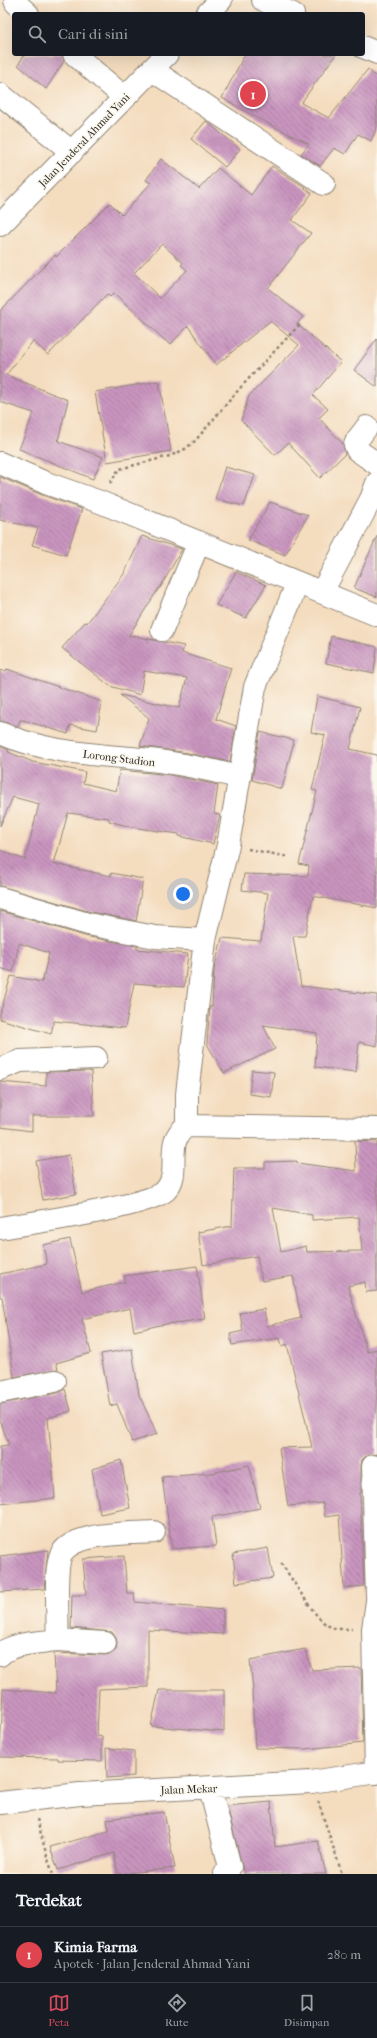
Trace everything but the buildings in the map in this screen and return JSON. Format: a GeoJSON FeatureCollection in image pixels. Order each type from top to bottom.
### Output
{"type":"FeatureCollection","features":[{"type":"Feature","properties":{"kind":"main road"},"geometry":{"type":"LineString","coordinates":[[15,0],[16,3],[26,12]]}},
{"type":"Feature","properties":{"kind":"main road"},"geometry":{"type":"LineString","coordinates":[[263,0],[289,12]]}},
{"type":"Feature","properties":{"kind":"main road"},"geometry":{"type":"LineString","coordinates":[[365,48],[377,53]]}},
{"type":"Feature","properties":{"kind":"main road"},"geometry":{"type":"LineString","coordinates":[[76,56],[125,98]]}},
{"type":"Feature","properties":{"kind":"main road","name":"Jalan Jenderal Ahmad Yani"},"geometry":{"type":"LineString","coordinates":[[0,225],[165,56]]}},
{"type":"Feature","properties":{"kind":"main road"},"geometry":{"type":"LineString","coordinates":[[152,70],[324,184]]}},
{"type":"Feature","properties":{"kind":"main road"},"geometry":{"type":"LineString","coordinates":[[0,94],[72,152]]}},
{"type":"Feature","properties":{"kind":"main road"},"geometry":{"type":"LineString","coordinates":[[367,427],[355,445],[357,450],[377,464]]}},
{"type":"Feature","properties":{"kind":"main road"},"geometry":{"type":"LineString","coordinates":[[0,463],[46,483],[100,502],[297,584],[322,592],[377,615]]}},
{"type":"Feature","properties":{"kind":"main road"},"geometry":{"type":"LineString","coordinates":[[322,592],[377,483]]}},
{"type":"Feature","properties":{"kind":"main road"},"geometry":{"type":"LineString","coordinates":[[162,630],[199,542]]}},
{"type":"Feature","properties":{"kind":"main road"},"geometry":{"type":"LineString","coordinates":[[187,1126],[188,1086],[205,940],[228,846],[238,777],[256,687],[297,584]]}},
{"type":"Feature","properties":{"kind":"main road","name":"Lorong Stadion"},"geometry":{"type":"LineString","coordinates":[[0,733],[27,743],[57,749],[207,769],[238,777]]}},
{"type":"Feature","properties":{"kind":"main road"},"geometry":{"type":"LineString","coordinates":[[0,898],[88,924],[155,937],[205,940]]}},
{"type":"Feature","properties":{"kind":"main road"},"geometry":{"type":"LineString","coordinates":[[0,1069],[20,1061],[96,1058]]}},
{"type":"Feature","properties":{"kind":"main road"},"geometry":{"type":"LineString","coordinates":[[0,1228],[102,1211],[157,1196],[167,1189],[172,1176],[174,1141],[179,1131],[187,1126],[377,1129]]}},
{"type":"Feature","properties":{"kind":"main road"},"geometry":{"type":"LineString","coordinates":[[0,1392],[55,1380]]}},
{"type":"Feature","properties":{"kind":"main road"},"geometry":{"type":"LineString","coordinates":[[373,1466],[377,1596]]}},
{"type":"Feature","properties":{"kind":"main road"},"geometry":{"type":"LineString","coordinates":[[57,1640],[58,1571],[61,1556],[71,1544],[85,1538],[154,1532]]}},
{"type":"Feature","properties":{"kind":"main road"},"geometry":{"type":"LineString","coordinates":[[376,1772],[373,1629],[377,1602]]}},
{"type":"Feature","properties":{"kind":"main road"},"geometry":{"type":"LineString","coordinates":[[0,1655],[5,1650],[24,1645],[57,1640],[105,1643]]}},
{"type":"Feature","properties":{"kind":"main road","name":"Jalan Mekar"},"geometry":{"type":"LineString","coordinates":[[0,1803],[80,1794],[311,1782],[376,1772]]}},
{"type":"Feature","properties":{"kind":"main road"},"geometry":{"type":"LineString","coordinates":[[210,1788],[230,1867],[224,1874]]}},
{"type":"Feature","properties":{"kind":"path"},"geometry":{"type":"LineString","coordinates":[[100,502],[119,470],[170,456],[185,449],[195,441],[241,387],[301,323]]}},
{"type":"Feature","properties":{"kind":"path"},"geometry":{"type":"LineString","coordinates":[[228,846],[289,857]]}},
{"type":"Feature","properties":{"kind":"path"},"geometry":{"type":"LineString","coordinates":[[281,1563],[316,1616],[327,1625],[338,1629],[373,1629]]}},
{"type":"Feature","properties":{"kind":"path"},"geometry":{"type":"LineString","coordinates":[[311,1782],[342,1874]]}},
{"type":"Feature","properties":{"kind":"path"},"geometry":{"type":"LineString","coordinates":[[32,1799],[46,1854],[53,1874]]}},
{"type":"Feature","properties":{"kind":"place","name":"Kimia Farma"},"geometry":{"type":"Point","coordinates":[253,94]}}]}
